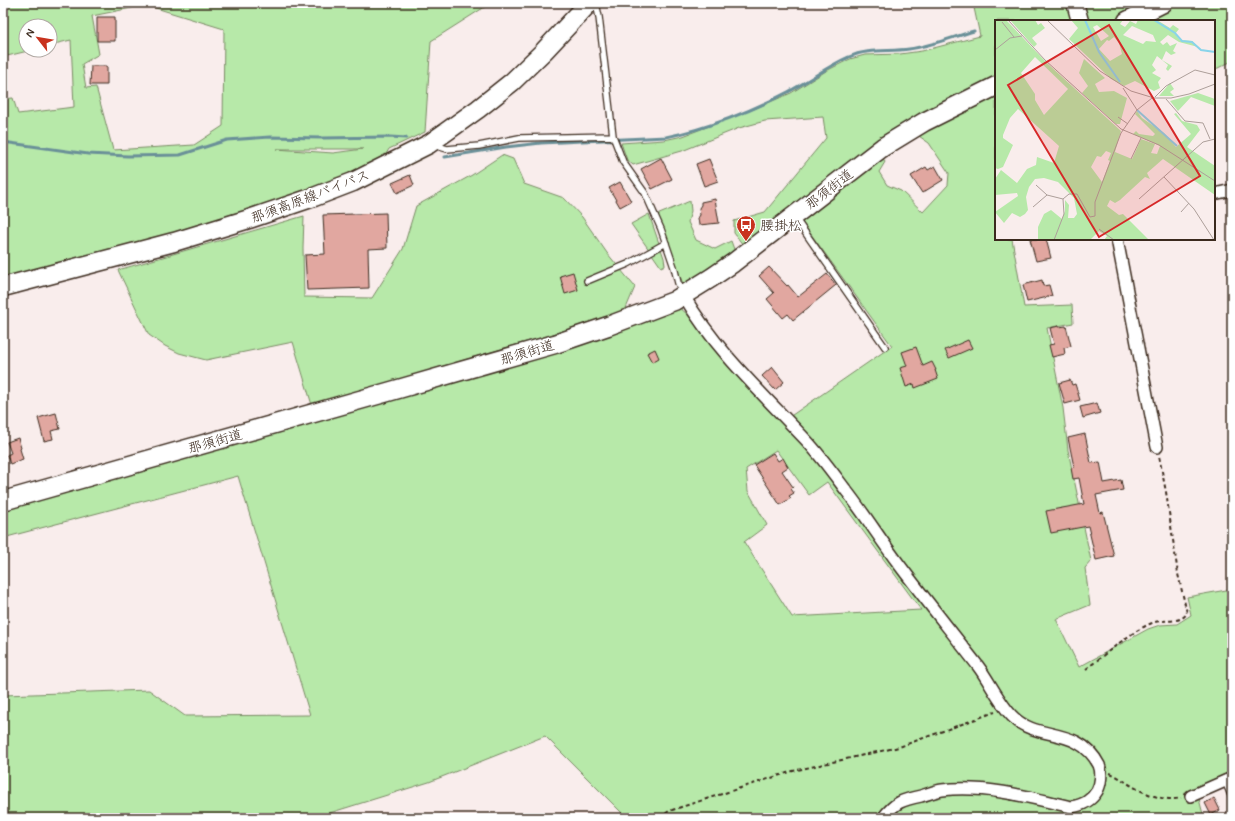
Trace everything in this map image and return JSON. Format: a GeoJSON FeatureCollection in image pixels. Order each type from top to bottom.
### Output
{"type":"FeatureCollection","features":[{"type":"Feature","properties":{"kind":"main road","name":"那須高原線バイパス"},"geometry":{"type":"LineString","coordinates":[[3,287],[167,244],[249,219],[353,182],[429,144],[457,124],[512,82],[544,51],[589,3]]}},
{"type":"Feature","properties":{"kind":"main road"},"geometry":{"type":"LineString","coordinates":[[1129,20],[1163,3]]}},
{"type":"Feature","properties":{"kind":"main road","name":"那須街道"},"geometry":{"type":"LineString","coordinates":[[3,501],[381,395],[548,346],[608,326],[674,301],[712,278],[850,172],[904,133],[995,87]]}},
{"type":"Feature","properties":{"kind":"street"},"geometry":{"type":"LineString","coordinates":[[1075,3],[1080,20]]}},
{"type":"Feature","properties":{"kind":"street"},"geometry":{"type":"LineString","coordinates":[[1215,194],[1232,190]]}},
{"type":"Feature","properties":{"kind":"street"},"geometry":{"type":"LineString","coordinates":[[1117,240],[1157,446]]}},
{"type":"Feature","properties":{"kind":"street"},"geometry":{"type":"LineString","coordinates":[[684,296],[696,316],[721,350],[807,442],[846,490],[899,565],[986,676],[1005,708],[1014,718],[1025,726],[1059,735],[1079,743],[1093,754],[1101,770],[1099,788],[1093,798],[1082,805],[1071,806],[975,789],[941,790],[904,800],[891,807],[883,818]]}},
{"type":"Feature","properties":{"kind":"street"},"geometry":{"type":"LineString","coordinates":[[1191,796],[1228,779]]}},
{"type":"Feature","properties":{"kind":"lane"},"geometry":{"type":"LineString","coordinates":[[596,3],[599,17],[613,136],[623,162],[645,193],[666,243],[678,283],[684,296]]}},
{"type":"Feature","properties":{"kind":"lane"},"geometry":{"type":"LineString","coordinates":[[429,144],[447,149],[479,146],[519,138],[613,136]]}},
{"type":"Feature","properties":{"kind":"lane"},"geometry":{"type":"LineString","coordinates":[[794,216],[885,347]]}},
{"type":"Feature","properties":{"kind":"lane"},"geometry":{"type":"LineString","coordinates":[[587,281],[628,264],[666,243]]}},
{"type":"Feature","properties":{"kind":"lane"},"geometry":{"type":"LineString","coordinates":[[1228,779],[1232,798]]}},
{"type":"Feature","properties":{"kind":"path"},"geometry":{"type":"LineString","coordinates":[[1086,669],[1141,628],[1155,622],[1179,620],[1187,613],[1178,574],[1166,492],[1157,446]]}},
{"type":"Feature","properties":{"kind":"path"},"geometry":{"type":"LineString","coordinates":[[660,818],[669,812],[793,771],[900,747],[1005,708]]}},
{"type":"Feature","properties":{"kind":"path"},"geometry":{"type":"LineString","coordinates":[[1101,770],[1114,775],[1148,794],[1166,799],[1191,796]]}},
{"type":"Feature","properties":{"kind":"green space"},"geometry":{"type":"Polygon","coordinates":[[[3,3],[491,3],[431,41],[425,132],[389,149],[382,161],[250,214],[3,277],[3,99],[13,98],[18,114],[74,107],[71,40],[58,43],[58,18],[18,18],[18,53],[3,57],[3,3]],[[146,5],[92,16],[99,54],[82,64],[86,88],[96,87],[113,150],[194,145],[223,126],[224,29],[146,5]],[[276,149],[333,153],[363,149],[276,149]]]}},
{"type":"Feature","properties":{"kind":"green space"},"geometry":{"type":"Polygon","coordinates":[[[973,3],[1232,3],[1232,61],[1215,70],[1215,20],[995,20],[995,240],[1012,240],[1024,307],[1072,305],[1073,323],[1047,328],[1063,408],[1068,450],[1091,561],[1085,568],[1090,605],[1056,619],[1079,667],[1148,629],[1160,625],[1177,624],[1191,615],[1187,597],[1232,589],[1232,784],[1199,799],[1204,818],[627,818],[545,736],[429,782],[323,815],[304,818],[3,818],[3,695],[149,690],[185,716],[310,715],[238,476],[3,538],[3,508],[680,308],[687,314],[712,347],[782,422],[892,346],[800,219],[882,156],[885,162],[879,172],[887,185],[901,191],[923,212],[948,185],[949,173],[929,143],[913,132],[743,245],[734,233],[734,221],[765,212],[826,138],[823,117],[765,121],[739,128],[682,151],[633,165],[627,160],[621,143],[664,140],[683,136],[791,93],[826,71],[850,59],[865,55],[900,54],[922,51],[980,36],[973,3]],[[776,450],[746,469],[748,491],[767,525],[744,542],[792,617],[921,610],[827,482],[809,495],[776,450]]]}},
{"type":"Feature","properties":{"kind":"green space"},"geometry":{"type":"Polygon","coordinates":[[[502,155],[513,159],[524,184],[564,198],[582,217],[607,253],[635,287],[624,313],[312,405],[293,342],[206,360],[179,353],[165,346],[149,335],[118,270],[304,216],[304,297],[372,298],[403,249],[416,206],[472,175],[502,155]]]}},
{"type":"Feature","properties":{"kind":"green space"},"geometry":{"type":"Polygon","coordinates":[[[690,201],[691,211],[688,222],[696,240],[715,249],[731,241],[735,252],[690,282],[683,284],[657,215],[690,201]]]}},
{"type":"Feature","properties":{"kind":"green space"},"geometry":{"type":"Polygon","coordinates":[[[649,214],[664,258],[665,265],[661,267],[631,224],[649,214]]]}},
{"type":"Feature","properties":{"kind":"building"},"geometry":{"type":"Polygon","coordinates":[[[97,17],[115,17],[115,41],[97,41],[97,17]]]}},
{"type":"Feature","properties":{"kind":"building"},"geometry":{"type":"Polygon","coordinates":[[[91,66],[107,66],[107,85],[90,85],[91,66]]]}},
{"type":"Feature","properties":{"kind":"building"},"geometry":{"type":"Polygon","coordinates":[[[661,158],[672,179],[652,189],[641,169],[661,158]]]}},
{"type":"Feature","properties":{"kind":"building"},"geometry":{"type":"Polygon","coordinates":[[[709,159],[718,181],[704,186],[696,164],[709,159]]]}},
{"type":"Feature","properties":{"kind":"building"},"geometry":{"type":"Polygon","coordinates":[[[935,166],[943,180],[922,193],[911,176],[926,167],[928,170],[935,166]]]}},
{"type":"Feature","properties":{"kind":"building"},"geometry":{"type":"Polygon","coordinates":[[[410,175],[414,185],[397,193],[392,183],[410,175]]]}},
{"type":"Feature","properties":{"kind":"building"},"geometry":{"type":"Polygon","coordinates":[[[620,182],[631,201],[620,207],[609,188],[620,182]]]}},
{"type":"Feature","properties":{"kind":"building"},"geometry":{"type":"Polygon","coordinates":[[[715,199],[719,223],[699,225],[698,218],[700,215],[699,208],[701,202],[715,199]]]}},
{"type":"Feature","properties":{"kind":"building"},"geometry":{"type":"Polygon","coordinates":[[[386,213],[387,248],[368,249],[369,288],[307,290],[305,255],[325,254],[323,215],[386,213]]]}},
{"type":"Feature","properties":{"kind":"building"},"geometry":{"type":"Polygon","coordinates":[[[1030,240],[1046,240],[1051,258],[1036,261],[1030,240]]]}},
{"type":"Feature","properties":{"kind":"building"},"geometry":{"type":"Polygon","coordinates":[[[769,267],[798,297],[827,274],[836,285],[793,320],[788,314],[783,318],[767,299],[774,293],[759,276],[769,267]]]}},
{"type":"Feature","properties":{"kind":"building"},"geometry":{"type":"Polygon","coordinates":[[[573,272],[578,290],[565,294],[560,276],[573,272]]]}},
{"type":"Feature","properties":{"kind":"building"},"geometry":{"type":"Polygon","coordinates":[[[1042,280],[1043,286],[1049,285],[1052,296],[1027,302],[1023,285],[1042,280]]]}},
{"type":"Feature","properties":{"kind":"building"},"geometry":{"type":"Polygon","coordinates":[[[1066,326],[1071,346],[1064,348],[1065,354],[1052,357],[1049,345],[1054,344],[1050,328],[1066,326]]]}},
{"type":"Feature","properties":{"kind":"building"},"geometry":{"type":"Polygon","coordinates":[[[968,340],[972,348],[949,358],[945,350],[968,340]]]}},
{"type":"Feature","properties":{"kind":"building"},"geometry":{"type":"Polygon","coordinates":[[[916,347],[923,366],[932,362],[938,379],[915,388],[914,384],[906,387],[900,368],[907,366],[902,352],[916,347]]]}},
{"type":"Feature","properties":{"kind":"building"},"geometry":{"type":"Polygon","coordinates":[[[655,349],[659,358],[652,362],[647,353],[655,349]]]}},
{"type":"Feature","properties":{"kind":"building"},"geometry":{"type":"Polygon","coordinates":[[[772,367],[784,382],[775,390],[762,376],[772,367]]]}},
{"type":"Feature","properties":{"kind":"building"},"geometry":{"type":"Polygon","coordinates":[[[1070,380],[1072,385],[1075,384],[1080,400],[1065,404],[1059,383],[1070,380]]]}},
{"type":"Feature","properties":{"kind":"building"},"geometry":{"type":"Polygon","coordinates":[[[1097,403],[1100,413],[1083,418],[1080,407],[1097,403]]]}},
{"type":"Feature","properties":{"kind":"building"},"geometry":{"type":"Polygon","coordinates":[[[56,413],[60,429],[51,431],[53,439],[44,441],[38,418],[56,413]]]}},
{"type":"Feature","properties":{"kind":"building"},"geometry":{"type":"Polygon","coordinates":[[[1085,434],[1091,463],[1100,462],[1104,483],[1121,480],[1123,490],[1096,495],[1100,513],[1103,512],[1114,556],[1096,560],[1088,526],[1051,533],[1046,511],[1084,504],[1079,478],[1073,479],[1071,468],[1074,467],[1068,438],[1085,434]]]}},
{"type":"Feature","properties":{"kind":"building"},"geometry":{"type":"Polygon","coordinates":[[[18,438],[23,459],[10,464],[7,455],[11,453],[7,442],[18,438]]]}},
{"type":"Feature","properties":{"kind":"building"},"geometry":{"type":"Polygon","coordinates":[[[773,453],[778,461],[783,458],[788,467],[782,471],[793,487],[791,489],[794,493],[789,496],[791,498],[780,505],[754,465],[773,453]]]}},
{"type":"Feature","properties":{"kind":"building"},"geometry":{"type":"Polygon","coordinates":[[[1214,798],[1220,810],[1211,815],[1205,803],[1214,798]]]}},
{"type":"Feature","properties":{"kind":"waterway"},"geometry":{"type":"LineString","coordinates":[[445,157],[541,143],[666,137],[681,134],[728,119],[759,106],[796,88],[841,61],[856,54],[871,51],[917,48],[974,31]]}},
{"type":"Feature","properties":{"kind":"waterway"},"geometry":{"type":"LineString","coordinates":[[3,142],[88,154],[128,156],[180,155],[227,140],[270,137],[406,138]]}},
{"type":"Feature","properties":{"kind":"place","name":"腰掛松"},"geometry":{"type":"Point","coordinates":[746,242]}}]}
